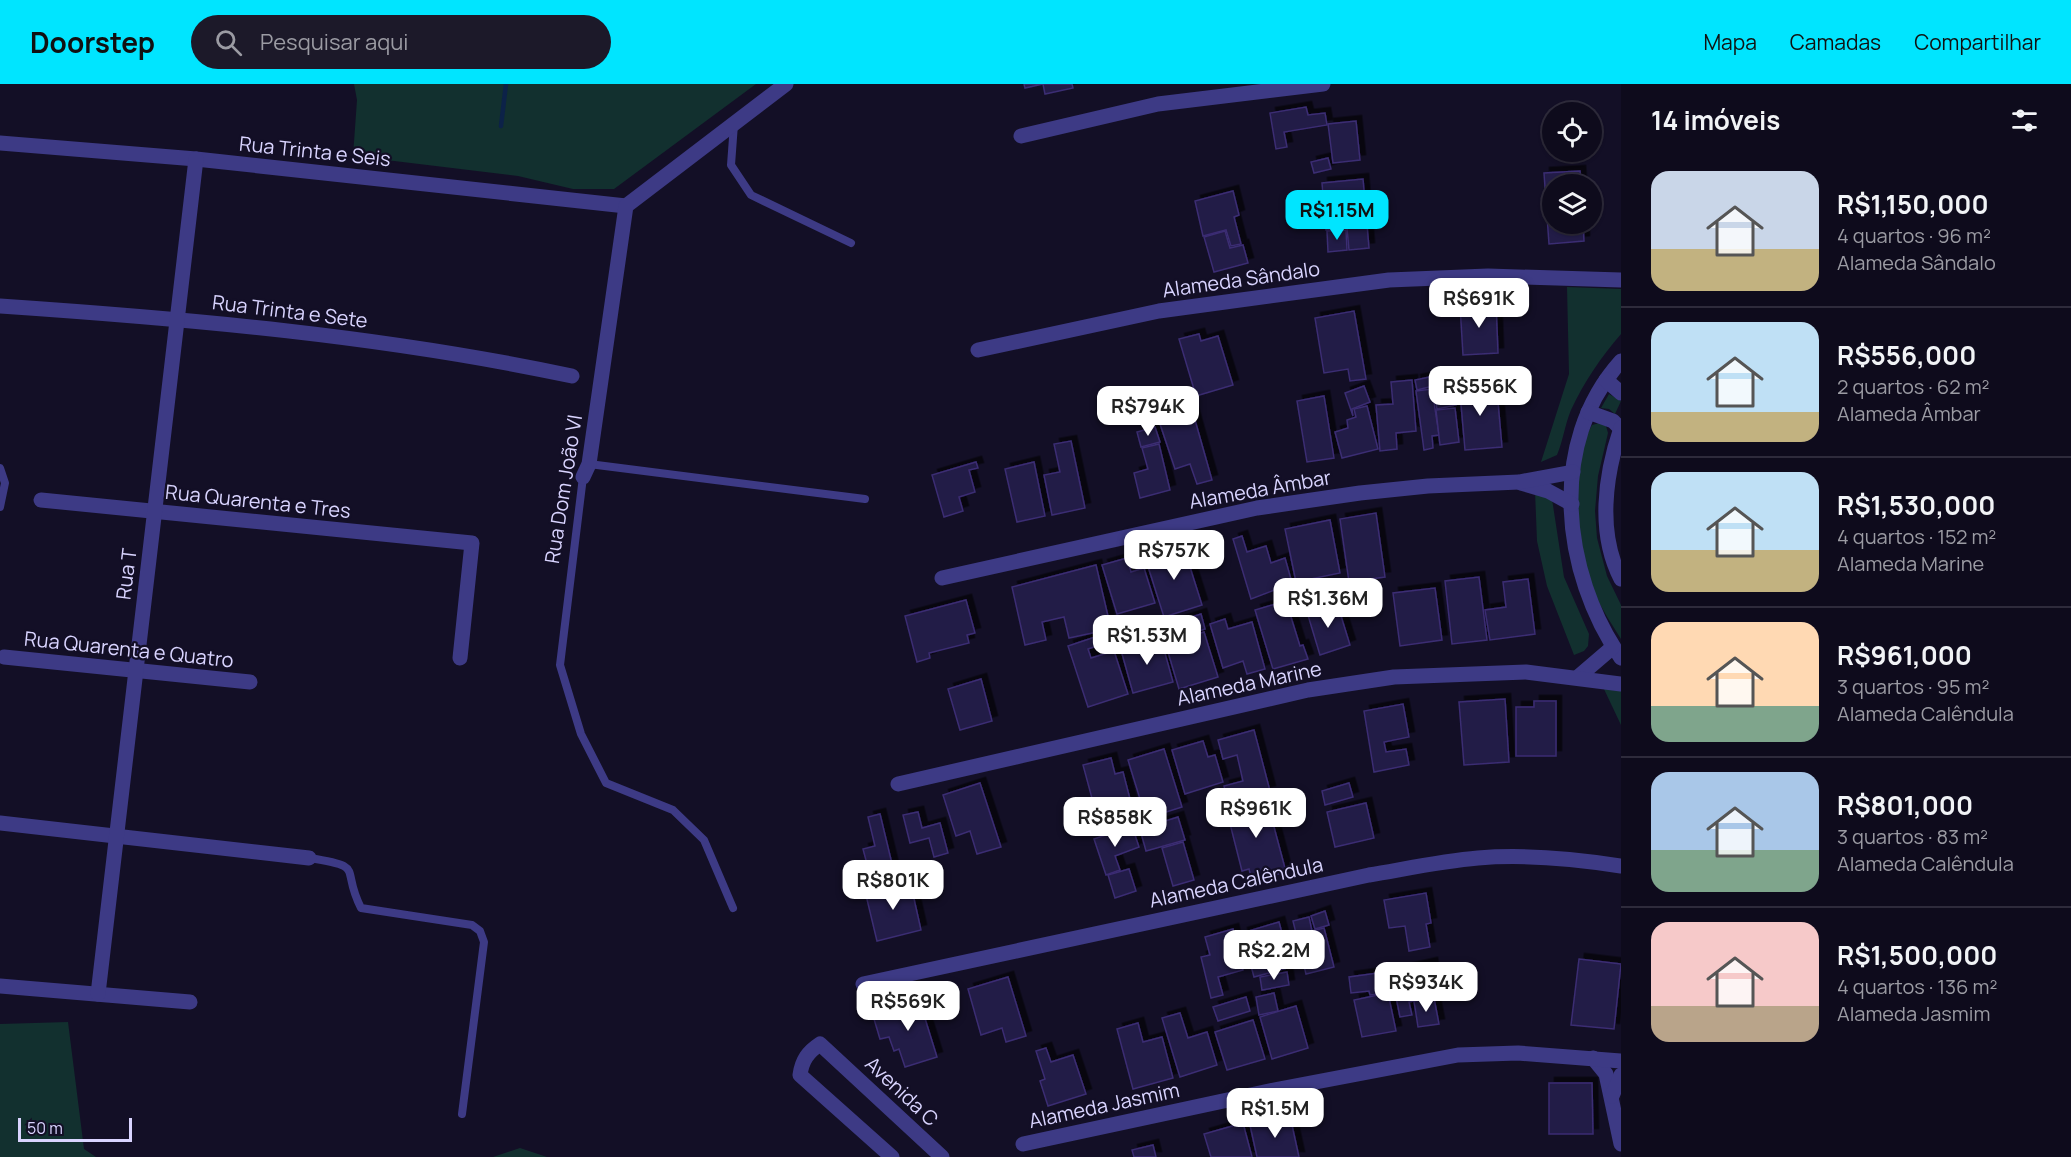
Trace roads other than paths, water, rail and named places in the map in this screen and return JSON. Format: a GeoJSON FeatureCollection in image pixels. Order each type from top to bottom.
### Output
{"type":"FeatureCollection","features":[{"type":"Feature","properties":{"kind":"street"},"geometry":{"type":"LineString","coordinates":[[626,206],[786,84]]}},
{"type":"Feature","properties":{"kind":"street"},"geometry":{"type":"LineString","coordinates":[[1021,136],[1158,104],[1323,84]]}},
{"type":"Feature","properties":{"kind":"street","name":"Rua Trinta e Seis"},"geometry":{"type":"LineString","coordinates":[[0,143],[196,159],[626,206]]}},
{"type":"Feature","properties":{"kind":"street","name":"Rua T"},"geometry":{"type":"LineString","coordinates":[[98,994],[196,159]]}},
{"type":"Feature","properties":{"kind":"street","name":"Rua Dom João VI"},"geometry":{"type":"LineString","coordinates":[[586,470],[626,206]]}},
{"type":"Feature","properties":{"kind":"street","name":"Alameda Sândalo"},"geometry":{"type":"LineString","coordinates":[[978,350],[1159,311],[1389,280],[1488,276],[1621,280]]}},
{"type":"Feature","properties":{"kind":"street","name":"Rua Trinta e Sete"},"geometry":{"type":"LineString","coordinates":[[0,306],[177,318],[480,356],[572,376]]}},
{"type":"Feature","properties":{"kind":"street"},"geometry":{"type":"LineString","coordinates":[[1578,677],[1617,653],[1592,607],[1578,565],[1572,530],[1572,504],[1573,472],[1581,431],[1588,411],[1606,380],[1621,361]]}},
{"type":"Feature","properties":{"kind":"street"},"geometry":{"type":"LineString","coordinates":[[1606,380],[1621,393]]}},
{"type":"Feature","properties":{"kind":"street"},"geometry":{"type":"LineString","coordinates":[[1588,411],[1613,421],[1621,428],[1611,459],[1606,498],[1608,540],[1621,579]]}},
{"type":"Feature","properties":{"kind":"street","name":"Alameda Âmbar"},"geometry":{"type":"LineString","coordinates":[[942,578],[1257,508],[1371,491],[1519,482],[1573,472]]}},
{"type":"Feature","properties":{"kind":"street","name":"Alameda Âmbar"},"geometry":{"type":"LineString","coordinates":[[1519,482],[1548,491],[1572,504]]}},
{"type":"Feature","properties":{"kind":"street","name":"Rua Quarenta e Tres"},"geometry":{"type":"LineString","coordinates":[[41,500],[472,543],[460,658]]}},
{"type":"Feature","properties":{"kind":"street","name":"Rua Quarenta e Quatro"},"geometry":{"type":"LineString","coordinates":[[4,657],[250,682]]}},
{"type":"Feature","properties":{"kind":"street","name":"Alameda Marine"},"geometry":{"type":"LineString","coordinates":[[898,783],[1308,690],[1394,677],[1526,672],[1621,684]]}},
{"type":"Feature","properties":{"kind":"street"},"geometry":{"type":"LineString","coordinates":[[0,823],[309,858]]}},
{"type":"Feature","properties":{"kind":"street","name":"Alameda Calêndula"},"geometry":{"type":"LineString","coordinates":[[863,984],[1369,875],[1479,858],[1548,859],[1621,866]]}},
{"type":"Feature","properties":{"kind":"street"},"geometry":{"type":"LineString","coordinates":[[0,986],[190,1002]]}},
{"type":"Feature","properties":{"kind":"street","name":"Avenida C"},"geometry":{"type":"LineString","coordinates":[[892,1157],[800,1075],[805,1057],[820,1044],[942,1157]]}},
{"type":"Feature","properties":{"kind":"street","name":"Alameda Jasmim"},"geometry":{"type":"LineString","coordinates":[[1023,1144],[1279,1089],[1458,1055],[1518,1053],[1621,1061]]}},
{"type":"Feature","properties":{"kind":"street"},"geometry":{"type":"LineString","coordinates":[[1593,1058],[1606,1074],[1621,1144]]}},
{"type":"Feature","properties":{"kind":"street"},"geometry":{"type":"LineString","coordinates":[[1612,1096],[1621,1075]]}},
{"type":"Feature","properties":{"kind":"lane"},"geometry":{"type":"LineString","coordinates":[[734,124],[731,165],[751,195],[851,243]]}},
{"type":"Feature","properties":{"kind":"lane"},"geometry":{"type":"LineString","coordinates":[[0,468],[4,483],[0,507]]}},
{"type":"Feature","properties":{"kind":"lane"},"geometry":{"type":"LineString","coordinates":[[586,470],[865,499]]}},
{"type":"Feature","properties":{"kind":"lane","name":"Rua Dom João VI"},"geometry":{"type":"LineString","coordinates":[[586,470],[560,665],[581,734],[606,783],[673,810],[704,840],[732,908]]}},
{"type":"Feature","properties":{"kind":"lane"},"geometry":{"type":"LineString","coordinates":[[309,858],[342,863],[349,868],[361,908],[472,926],[480,931],[484,942],[462,1114]]}},
{"type":"Feature","properties":{"kind":"waterway"},"geometry":{"type":"LineString","coordinates":[[501,126],[506,84]]}}]}
